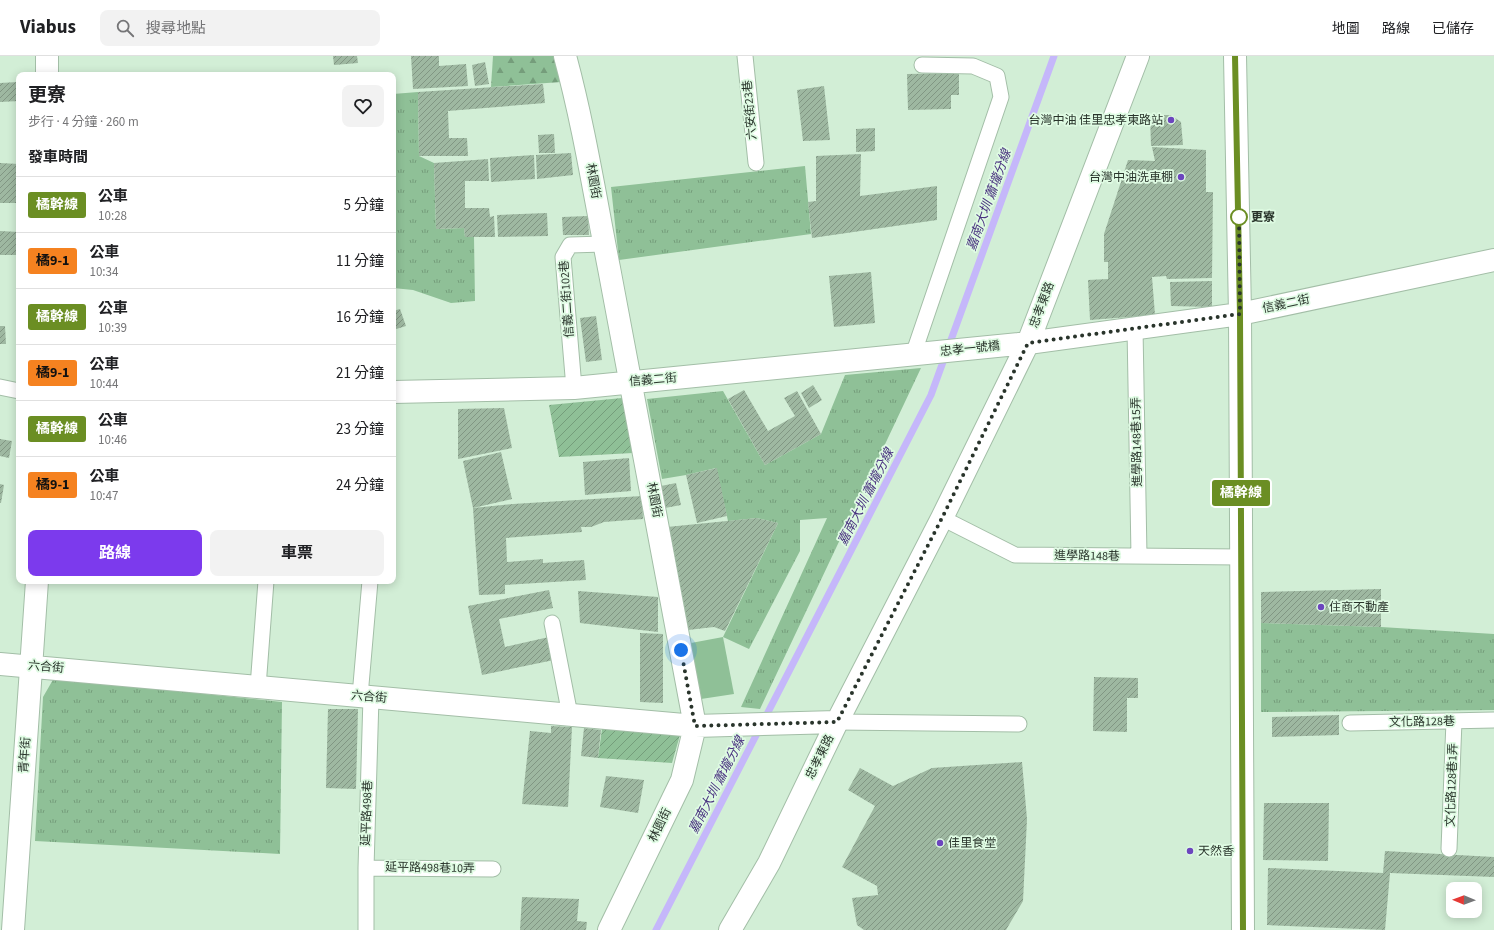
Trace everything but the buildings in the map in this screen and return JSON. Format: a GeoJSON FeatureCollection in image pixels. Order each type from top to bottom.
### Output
{"type":"FeatureCollection","features":[{"type":"Feature","properties":{"kind":"street"},"geometry":{"type":"LineString","coordinates":[[47,56],[47,72]]}},
{"type":"Feature","properties":{"kind":"street","name":"林園街"},"geometry":{"type":"LineString","coordinates":[[565,56],[591,167],[604,244],[632,382],[695,726],[682,780],[609,930]]}},
{"type":"Feature","properties":{"kind":"street","name":"忠孝東路"},"geometry":{"type":"LineString","coordinates":[[730,930],[769,863],[837,722],[942,518],[1028,343],[1138,56]]}},
{"type":"Feature","properties":{"kind":"street"},"geometry":{"type":"LineString","coordinates":[[1235,56],[1240,314],[1243,930]]}},
{"type":"Feature","properties":{"kind":"street","name":"信義二街"},"geometry":{"type":"LineString","coordinates":[[1028,343],[1240,314],[1494,260]]}},
{"type":"Feature","properties":{"kind":"street","name":"忠孝一號橋"},"geometry":{"type":"LineString","coordinates":[[913,355],[1028,343]]}},
{"type":"Feature","properties":{"kind":"street","name":"信義二街"},"geometry":{"type":"LineString","coordinates":[[396,392],[574,388],[913,355]]}},
{"type":"Feature","properties":{"kind":"street","name":"青年街"},"geometry":{"type":"LineString","coordinates":[[13,930],[37,584]]}},
{"type":"Feature","properties":{"kind":"street","name":"六合街"},"geometry":{"type":"LineString","coordinates":[[0,664],[695,726],[837,722]]}},
{"type":"Feature","properties":{"kind":"lane","name":"六安街23巷"},"geometry":{"type":"LineString","coordinates":[[745,56],[756,163]]}},
{"type":"Feature","properties":{"kind":"lane"},"geometry":{"type":"LineString","coordinates":[[913,355],[1001,97],[998,76],[973,66],[922,65]]}},
{"type":"Feature","properties":{"kind":"lane","name":"信義二街102巷"},"geometry":{"type":"LineString","coordinates":[[574,388],[563,257],[570,245],[604,244]]}},
{"type":"Feature","properties":{"kind":"lane","name":"進學路148巷15弄"},"geometry":{"type":"LineString","coordinates":[[1135,328],[1139,556]]}},
{"type":"Feature","properties":{"kind":"lane"},"geometry":{"type":"LineString","coordinates":[[0,387],[16,390]]}},
{"type":"Feature","properties":{"kind":"lane","name":"進學路148巷"},"geometry":{"type":"LineString","coordinates":[[942,518],[1014,555],[1242,557]]}},
{"type":"Feature","properties":{"kind":"lane"},"geometry":{"type":"LineString","coordinates":[[258,686],[266,584]]}},
{"type":"Feature","properties":{"kind":"lane","name":"延平路498巷"},"geometry":{"type":"LineString","coordinates":[[366,930],[365,696],[370,584]]}},
{"type":"Feature","properties":{"kind":"lane"},"geometry":{"type":"LineString","coordinates":[[552,623],[570,715]]}},
{"type":"Feature","properties":{"kind":"lane","name":"文化路128巷"},"geometry":{"type":"LineString","coordinates":[[1350,723],[1494,720]]}},
{"type":"Feature","properties":{"kind":"lane","name":"文化路128巷1弄"},"geometry":{"type":"LineString","coordinates":[[1449,849],[1454,721]]}},
{"type":"Feature","properties":{"kind":"lane"},"geometry":{"type":"LineString","coordinates":[[837,722],[1019,724]]}},
{"type":"Feature","properties":{"kind":"lane","name":"延平路498巷10弄"},"geometry":{"type":"LineString","coordinates":[[366,868],[493,869]]}},
{"type":"Feature","properties":{"kind":"green space"},"geometry":{"type":"Polygon","coordinates":[[[493,56],[554,56],[561,82],[491,87],[493,56]]]}},
{"type":"Feature","properties":{"kind":"green space"},"geometry":{"type":"Polygon","coordinates":[[[418,92],[419,156],[434,163],[436,229],[464,228],[465,237],[474,237],[475,301],[451,303],[413,290],[396,288],[396,94],[418,92]]]}},
{"type":"Feature","properties":{"kind":"green space"},"geometry":{"type":"Polygon","coordinates":[[[805,166],[811,234],[619,260],[611,187],[805,166]]]}},
{"type":"Feature","properties":{"kind":"green space"},"geometry":{"type":"Polygon","coordinates":[[[921,368],[760,709],[741,707],[827,518],[800,520],[800,551],[749,649],[723,637],[778,523],[757,518],[728,521],[716,468],[662,479],[647,399],[723,391],[765,465],[821,434],[845,375],[921,368]]]}},
{"type":"Feature","properties":{"kind":"green space"},"geometry":{"type":"Polygon","coordinates":[[[622,398],[633,453],[559,457],[549,405],[622,398]]]}},
{"type":"Feature","properties":{"kind":"green space"},"geometry":{"type":"Polygon","coordinates":[[[1261,623],[1381,627],[1494,634],[1494,710],[1261,712],[1261,623]]]}},
{"type":"Feature","properties":{"kind":"green space"},"geometry":{"type":"Polygon","coordinates":[[[723,637],[734,694],[701,699],[691,643],[723,637]]]}},
{"type":"Feature","properties":{"kind":"green space"},"geometry":{"type":"Polygon","coordinates":[[[54,678],[282,702],[280,854],[35,841],[43,697],[54,678]]]}},
{"type":"Feature","properties":{"kind":"green space"},"geometry":{"type":"Polygon","coordinates":[[[602,729],[680,735],[672,763],[598,758],[602,729]]]}},
{"type":"Feature","properties":{"kind":"waterway","name":"嘉南大圳 蕭壠分線"},"geometry":{"type":"LineString","coordinates":[[656,930],[931,395],[1054,56]]}},
{"type":"Feature","properties":{"kind":"bus line","name":"橘幹線"},"geometry":{"type":"LineString","coordinates":[[1235,56],[1240,314],[1243,930]]}},
{"type":"Feature","properties":{"kind":"place","name":"台灣中油 佳里忠孝東路站"},"geometry":{"type":"Point","coordinates":[1171,120]}},
{"type":"Feature","properties":{"kind":"place","name":"台灣中油洗車棚"},"geometry":{"type":"Point","coordinates":[1181,177]}},
{"type":"Feature","properties":{"kind":"place","name":"更寮"},"geometry":{"type":"Point","coordinates":[1239,217]}},
{"type":"Feature","properties":{"kind":"place","name":"住商不動產"},"geometry":{"type":"Point","coordinates":[1321,607]}},
{"type":"Feature","properties":{"kind":"place","name":"佳里食堂"},"geometry":{"type":"Point","coordinates":[940,843]}},
{"type":"Feature","properties":{"kind":"place","name":"天然香"},"geometry":{"type":"Point","coordinates":[1190,851]}},
{"type":"Feature","properties":{"kind":"route"},"geometry":{"type":"LineString","coordinates":[[681,650],[695,726],[837,722],[942,518],[1028,343],[1240,314],[1239,217]]}}]}
